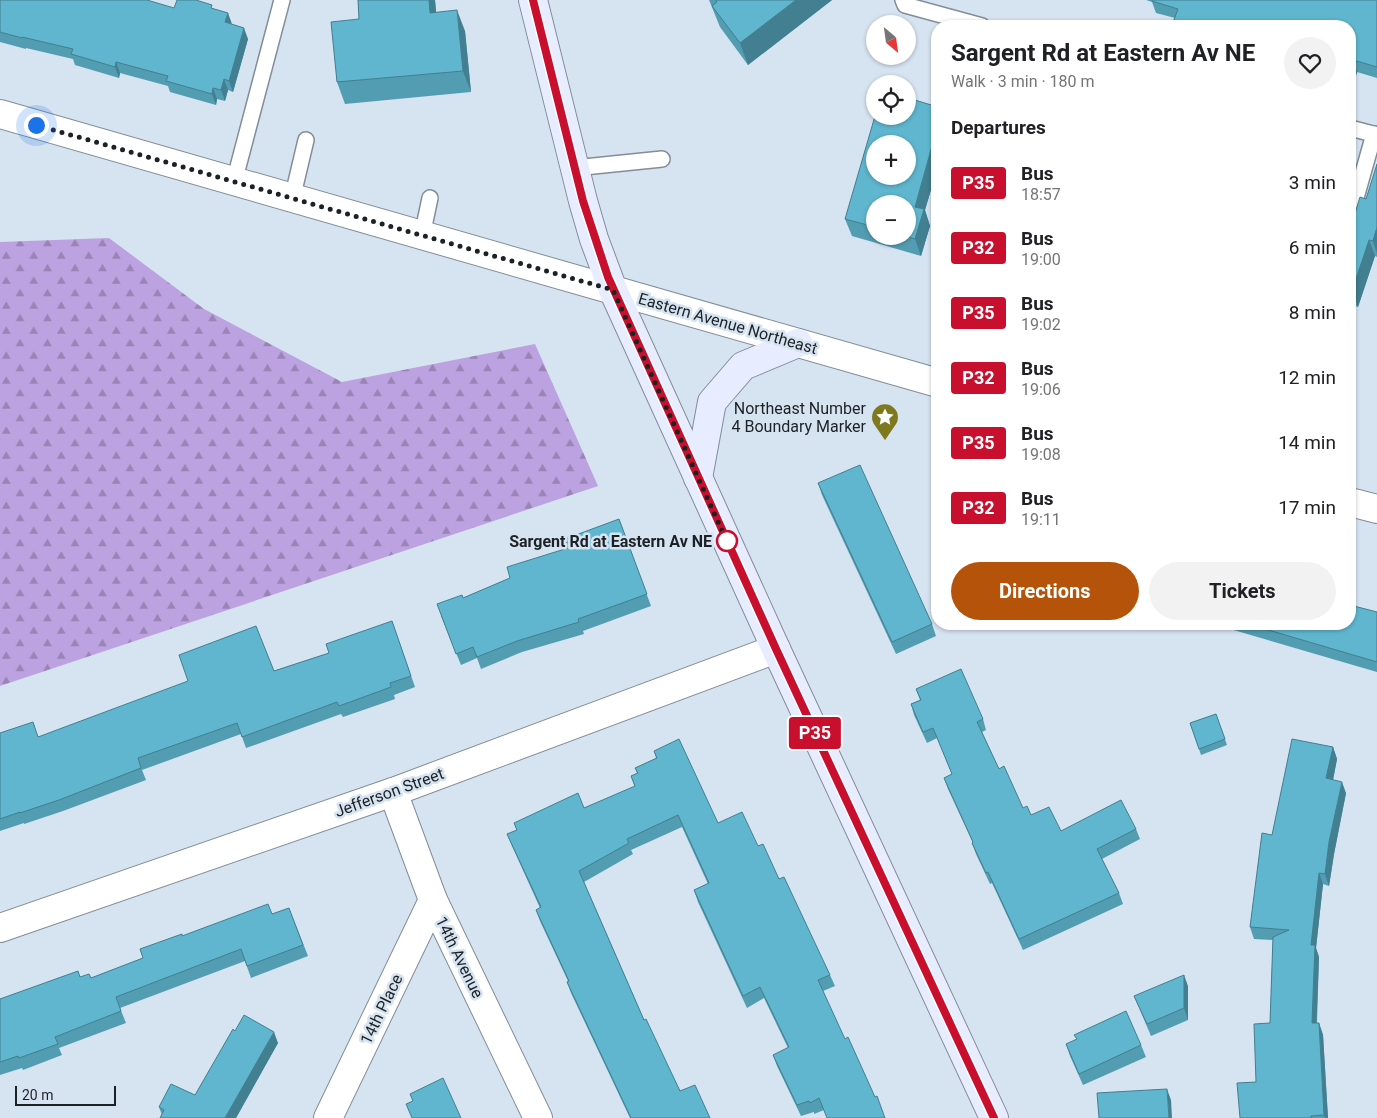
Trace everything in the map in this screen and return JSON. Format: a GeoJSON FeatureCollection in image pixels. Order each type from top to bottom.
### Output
{"type":"FeatureCollection","features":[{"type":"Feature","properties":{"kind":"main road"},"geometry":{"type":"LineString","coordinates":[[533,0],[574,168],[592,233],[613,290],[776,649],[994,1118]]}},
{"type":"Feature","properties":{"kind":"main road"},"geometry":{"type":"LineString","coordinates":[[698,478],[712,402],[743,366],[798,343]]}},
{"type":"Feature","properties":{"kind":"street","name":"Eastern Avenue Northeast"},"geometry":{"type":"LineString","coordinates":[[0,114],[931,381]]}},
{"type":"Feature","properties":{"kind":"street"},"geometry":{"type":"LineString","coordinates":[[1356,504],[1377,509]]}},
{"type":"Feature","properties":{"kind":"street","name":"Jefferson Street"},"geometry":{"type":"LineString","coordinates":[[0,928],[393,792],[776,649]]}},
{"type":"Feature","properties":{"kind":"street","name":"14th Avenue"},"geometry":{"type":"LineString","coordinates":[[393,792],[433,900],[538,1118]]}},
{"type":"Feature","properties":{"kind":"street","name":"14th Place"},"geometry":{"type":"LineString","coordinates":[[328,1118],[433,900]]}},
{"type":"Feature","properties":{"kind":"lane"},"geometry":{"type":"LineString","coordinates":[[234,182],[282,0]]}},
{"type":"Feature","properties":{"kind":"lane"},"geometry":{"type":"LineString","coordinates":[[904,0],[905,5],[960,20]]}},
{"type":"Feature","properties":{"kind":"lane"},"geometry":{"type":"LineString","coordinates":[[1356,130],[1376,135],[1356,200]]}},
{"type":"Feature","properties":{"kind":"lane"},"geometry":{"type":"LineString","coordinates":[[292,199],[306,140]]}},
{"type":"Feature","properties":{"kind":"lane"},"geometry":{"type":"LineString","coordinates":[[574,168],[662,159]]}},
{"type":"Feature","properties":{"kind":"lane"},"geometry":{"type":"LineString","coordinates":[[422,236],[430,198]]}},
{"type":"Feature","properties":{"kind":"green space"},"geometry":{"type":"Polygon","coordinates":[[[109,238],[204,309],[342,382],[535,344],[598,486],[0,686],[0,242],[109,238]]]}},
{"type":"Feature","properties":{"kind":"building"},"geometry":{"type":"Polygon","coordinates":[[[0,0],[147,0],[174,8],[177,0],[196,0],[212,5],[211,8],[228,13],[225,22],[244,28],[229,81],[224,79],[221,90],[213,88],[212,94],[166,81],[168,76],[116,62],[115,67],[71,54],[73,49],[0,32],[0,0]]]}},
{"type":"Feature","properties":{"kind":"building"},"geometry":{"type":"Polygon","coordinates":[[[358,0],[429,0],[430,13],[457,10],[463,71],[337,82],[331,22],[359,19],[358,0]]]}},
{"type":"Feature","properties":{"kind":"building"},"geometry":{"type":"Polygon","coordinates":[[[716,0],[796,0],[740,43],[712,6],[717,2],[716,0]]]}},
{"type":"Feature","properties":{"kind":"building"},"geometry":{"type":"Polygon","coordinates":[[[1377,0],[1377,67],[1356,61],[1356,20],[1174,20],[1178,9],[1152,1],[1377,0]]]}},
{"type":"Feature","properties":{"kind":"building"},"geometry":{"type":"Polygon","coordinates":[[[916,100],[931,105],[931,150],[916,203],[916,195],[866,195],[866,225],[845,219],[866,147],[866,185],[916,185],[916,135],[869,135],[872,125],[916,125],[916,100]]]}},
{"type":"Feature","properties":{"kind":"building"},"geometry":{"type":"Polygon","coordinates":[[[1377,164],[1377,227],[1373,241],[1369,240],[1356,279],[1356,210],[1360,197],[1366,199],[1377,164]]]}},
{"type":"Feature","properties":{"kind":"building"},"geometry":{"type":"Polygon","coordinates":[[[916,207],[924,209],[916,236],[916,207]]]}},
{"type":"Feature","properties":{"kind":"building"},"geometry":{"type":"Polygon","coordinates":[[[860,465],[931,624],[892,642],[818,483],[860,465]]]}},
{"type":"Feature","properties":{"kind":"building"},"geometry":{"type":"Polygon","coordinates":[[[619,519],[647,594],[578,619],[579,622],[517,641],[477,657],[473,647],[456,654],[437,604],[462,595],[463,598],[510,578],[507,567],[568,548],[565,539],[619,519]]]}},
{"type":"Feature","properties":{"kind":"building"},"geometry":{"type":"Polygon","coordinates":[[[1356,607],[1377,612],[1377,662],[1268,630],[1356,630],[1356,607]]]}},
{"type":"Feature","properties":{"kind":"building"},"geometry":{"type":"Polygon","coordinates":[[[392,621],[411,676],[390,683],[391,687],[339,706],[337,702],[242,737],[237,723],[138,758],[141,768],[59,800],[0,819],[0,733],[33,722],[38,737],[188,681],[179,655],[256,626],[274,671],[329,653],[326,644],[392,621]]]}},
{"type":"Feature","properties":{"kind":"building"},"geometry":{"type":"Polygon","coordinates":[[[961,669],[983,719],[977,722],[999,769],[1004,766],[1023,808],[1027,806],[1031,815],[1049,807],[1061,831],[1121,800],[1136,829],[1097,849],[1119,893],[1019,939],[988,872],[986,873],[972,843],[944,778],[952,774],[933,728],[923,732],[911,704],[921,700],[916,689],[961,669]]]}},
{"type":"Feature","properties":{"kind":"building"},"geometry":{"type":"Polygon","coordinates":[[[1216,714],[1225,739],[1199,749],[1190,723],[1216,714]]]}},
{"type":"Feature","properties":{"kind":"building"},"geometry":{"type":"Polygon","coordinates":[[[679,739],[718,823],[742,812],[758,846],[763,844],[779,879],[784,877],[830,975],[818,980],[845,1039],[848,1037],[875,1097],[877,1096],[885,1118],[827,1118],[819,1098],[810,1103],[809,1101],[797,1105],[773,1055],[789,1047],[760,987],[743,996],[694,890],[709,883],[678,815],[627,839],[629,843],[579,871],[644,1020],[646,1019],[680,1091],[695,1085],[710,1118],[631,1118],[567,982],[569,981],[536,910],[541,907],[507,834],[517,830],[514,823],[578,793],[584,808],[635,786],[631,776],[638,773],[635,768],[657,758],[654,751],[679,739]]]}},
{"type":"Feature","properties":{"kind":"building"},"geometry":{"type":"Polygon","coordinates":[[[1292,739],[1333,747],[1326,778],[1342,782],[1329,842],[1325,874],[1319,873],[1311,945],[1315,945],[1312,1023],[1319,1023],[1324,1115],[1311,1116],[1311,1118],[1240,1118],[1237,1083],[1256,1082],[1254,1024],[1270,1023],[1273,937],[1289,930],[1250,927],[1262,833],[1272,835],[1292,739]]]}},
{"type":"Feature","properties":{"kind":"building"},"geometry":{"type":"Polygon","coordinates":[[[268,904],[272,914],[289,908],[303,945],[247,966],[241,949],[116,997],[121,1011],[55,1037],[58,1044],[19,1058],[18,1056],[0,1062],[0,999],[78,971],[80,977],[89,974],[91,978],[143,958],[140,949],[182,934],[182,936],[268,904]]]}},
{"type":"Feature","properties":{"kind":"building"},"geometry":{"type":"Polygon","coordinates":[[[1184,975],[1184,1008],[1147,1024],[1134,996],[1184,975]]]}},
{"type":"Feature","properties":{"kind":"building"},"geometry":{"type":"Polygon","coordinates":[[[1126,1011],[1141,1045],[1079,1074],[1066,1044],[1077,1039],[1074,1035],[1126,1011]]]}},
{"type":"Feature","properties":{"kind":"building"},"geometry":{"type":"Polygon","coordinates":[[[244,1015],[274,1032],[225,1118],[160,1118],[164,1110],[159,1107],[171,1084],[195,1095],[233,1029],[235,1031],[244,1015]]]}},
{"type":"Feature","properties":{"kind":"building"},"geometry":{"type":"Polygon","coordinates":[[[443,1078],[461,1118],[412,1118],[406,1104],[413,1101],[410,1094],[443,1078]]]}},
{"type":"Feature","properties":{"kind":"building"},"geometry":{"type":"Polygon","coordinates":[[[1167,1089],[1169,1118],[1099,1118],[1097,1093],[1167,1089]]]}},
{"type":"Feature","properties":{"kind":"bus line","name":"P35"},"geometry":{"type":"LineString","coordinates":[[533,0],[583,201],[608,277],[776,649],[994,1118]]}},
{"type":"Feature","properties":{"kind":"place","name":"Northeast Number 4 Boundary Marker"},"geometry":{"type":"Point","coordinates":[885,441]}},
{"type":"Feature","properties":{"kind":"place","name":"Sargent Rd at Eastern Av NE"},"geometry":{"type":"Point","coordinates":[727,541]}},
{"type":"Feature","properties":{"kind":"route"},"geometry":{"type":"LineString","coordinates":[[36,125],[613,290],[729,546],[727,541]]}}]}
